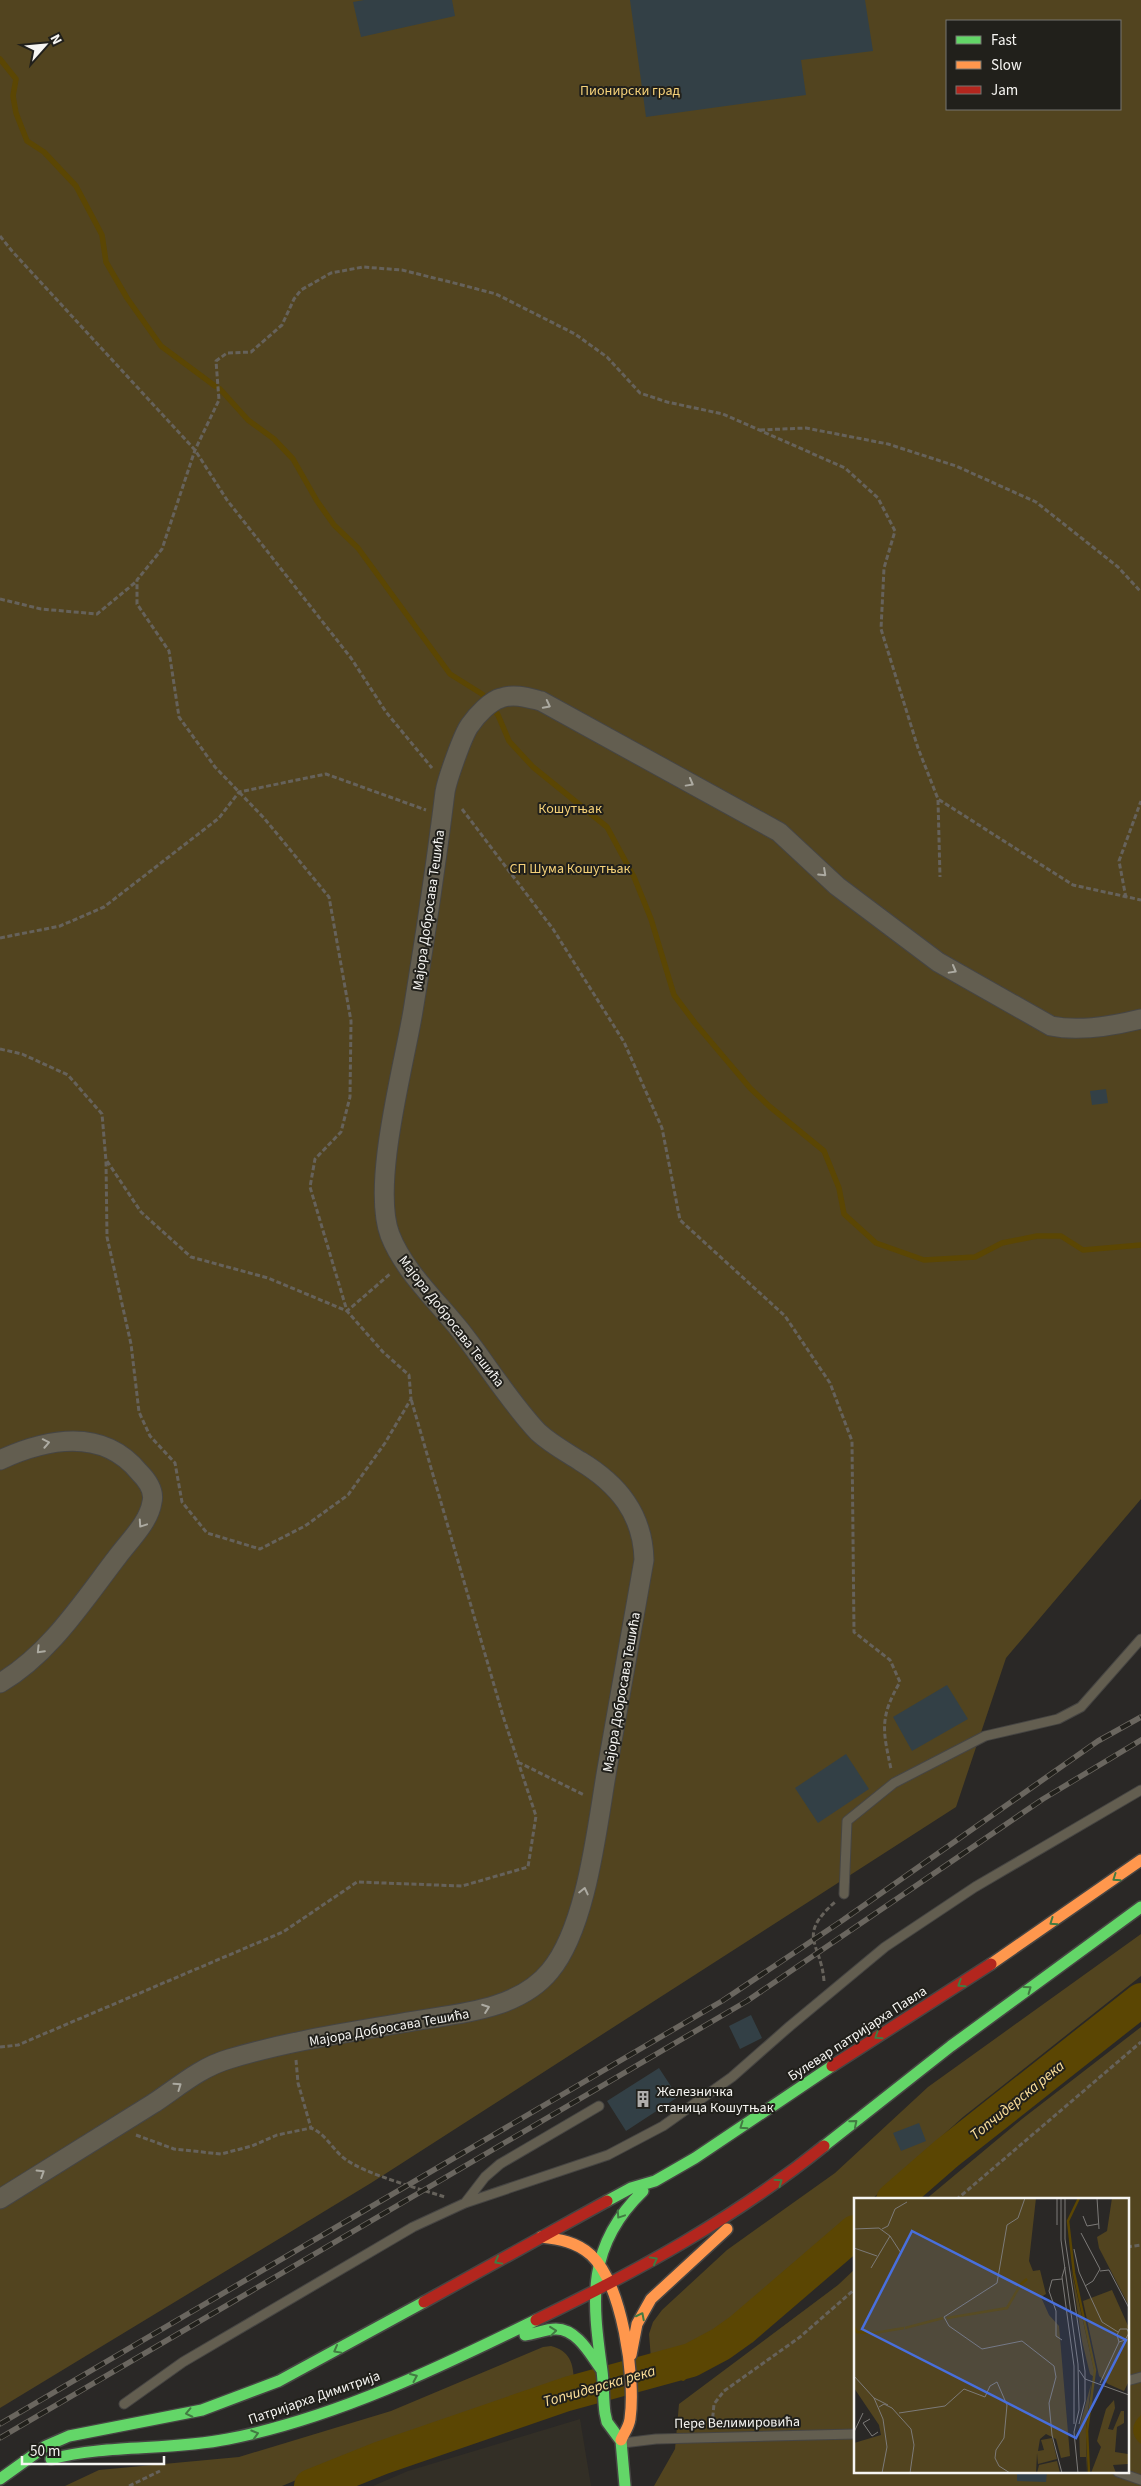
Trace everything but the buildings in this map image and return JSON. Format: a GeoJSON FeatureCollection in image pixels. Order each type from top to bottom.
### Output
{"type":"FeatureCollection","features":[{"type":"Feature","properties":{"kind":"main road","name":"Булевар патријарха Павла"},"geometry":{"type":"LineString","coordinates":[[580,2216],[631,2188],[655,2181],[716,2144],[801,2086],[1016,1948],[1141,1860]]}},
{"type":"Feature","properties":{"kind":"main road"},"geometry":{"type":"LineString","coordinates":[[611,2284],[740,2209],[817,2154],[925,2066],[1141,1908]]}},
{"type":"Feature","properties":{"kind":"main road"},"geometry":{"type":"LineString","coordinates":[[624,2486],[621,2442],[606,2417],[594,2292],[598,2262],[608,2233],[623,2209],[655,2181]]}},
{"type":"Feature","properties":{"kind":"main road"},"geometry":{"type":"LineString","coordinates":[[627,2365],[632,2353],[637,2324],[652,2299],[722,2236],[740,2209]]}},
{"type":"Feature","properties":{"kind":"main road","name":"Патријарха Димитрија"},"geometry":{"type":"LineString","coordinates":[[4,2477],[38,2450],[63,2438],[108,2426],[188,2414],[230,2401],[279,2381],[580,2216]]}},
{"type":"Feature","properties":{"kind":"main road"},"geometry":{"type":"LineString","coordinates":[[541,2237],[565,2240],[581,2247],[598,2262],[611,2284],[617,2301],[627,2365],[631,2414],[621,2442]]}},
{"type":"Feature","properties":{"kind":"main road","name":"Патријарха Димитрија"},"geometry":{"type":"LineString","coordinates":[[4,2477],[68,2454],[85,2451],[125,2447],[178,2446],[245,2437],[388,2388],[505,2336],[611,2284]]}},
{"type":"Feature","properties":{"kind":"main road"},"geometry":{"type":"LineString","coordinates":[[505,2336],[539,2333],[555,2329],[564,2331],[583,2345],[601,2372]]}},
{"type":"Feature","properties":{"kind":"street","name":"Мајора Добросава Тешића"},"geometry":{"type":"LineString","coordinates":[[0,2199],[117,2126],[197,2073],[226,2059],[295,2043],[476,2011],[530,1989],[549,1973],[572,1934],[590,1864],[644,1560],[637,1518],[625,1500],[604,1477],[554,1446],[530,1422],[460,1331],[404,1263],[389,1234],[384,1205],[385,1172],[414,1010],[446,787],[469,726],[494,702],[517,696],[541,701],[779,832],[837,886],[938,962],[1051,1026],[1066,1029],[1088,1028],[1141,1019]]}},
{"type":"Feature","properties":{"kind":"street"},"geometry":{"type":"LineString","coordinates":[[0,1460],[43,1443],[66,1440],[81,1441],[118,1454],[134,1465],[153,1493],[152,1504],[145,1521],[90,1594],[62,1628],[30,1660],[0,1683]]}},
{"type":"Feature","properties":{"kind":"lane"},"geometry":{"type":"LineString","coordinates":[[844,1894],[847,1821],[894,1784],[985,1736],[1058,1719],[1081,1707],[1141,1639]]}},
{"type":"Feature","properties":{"kind":"lane"},"geometry":{"type":"LineString","coordinates":[[124,2404],[183,2362],[386,2241],[465,2203],[608,2155],[663,2126],[732,2077],[886,1947],[975,1887],[1141,1790]]}},
{"type":"Feature","properties":{"kind":"lane"},"geometry":{"type":"LineString","coordinates":[[465,2203],[485,2177],[500,2164],[599,2106]]}},
{"type":"Feature","properties":{"kind":"lane"},"geometry":{"type":"LineString","coordinates":[[1128,2381],[1141,2377]]}},
{"type":"Feature","properties":{"kind":"lane","name":"Пере Велимировића"},"geometry":{"type":"LineString","coordinates":[[621,2442],[656,2439],[854,2434]]}},
{"type":"Feature","properties":{"kind":"lane"},"geometry":{"type":"LineString","coordinates":[[1124,2474],[1141,2480]]}},
{"type":"Feature","properties":{"kind":"path"},"geometry":{"type":"LineString","coordinates":[[0,236],[18,258],[196,450],[227,500],[351,658],[386,712],[429,763],[553,929],[624,1042],[662,1128],[680,1220],[785,1316],[830,1383],[852,1442],[854,1632],[890,1660],[900,1682],[887,1704],[884,1735],[894,1784]]}},
{"type":"Feature","properties":{"kind":"path"},"geometry":{"type":"LineString","coordinates":[[759,430],[806,428],[888,444],[956,466],[1036,502],[1118,567],[1141,592]]}},
{"type":"Feature","properties":{"kind":"path"},"geometry":{"type":"LineString","coordinates":[[0,599],[41,609],[97,614],[137,580]]}},
{"type":"Feature","properties":{"kind":"path"},"geometry":{"type":"LineString","coordinates":[[0,938],[60,926],[104,907],[219,818],[240,792],[326,774],[442,816]]}},
{"type":"Feature","properties":{"kind":"path"},"geometry":{"type":"LineString","coordinates":[[938,799],[940,877]]}},
{"type":"Feature","properties":{"kind":"path"},"geometry":{"type":"LineString","coordinates":[[1126,898],[1119,861],[1141,801]]}},
{"type":"Feature","properties":{"kind":"path"},"geometry":{"type":"LineString","coordinates":[[106,1161],[141,1212],[191,1257],[268,1278],[347,1311],[404,1263]]}},
{"type":"Feature","properties":{"kind":"path"},"geometry":{"type":"LineString","coordinates":[[0,2047],[18,2045],[283,1932],[357,1882],[462,1886],[528,1866],[536,1816],[502,1716],[411,1399]]}},
{"type":"Feature","properties":{"kind":"path"},"geometry":{"type":"LineString","coordinates":[[518,1762],[601,1804]]}},
{"type":"Feature","properties":{"kind":"path"},"geometry":{"type":"LineString","coordinates":[[825,1997],[824,1974],[812,1934],[821,1914],[844,1894]]}},
{"type":"Feature","properties":{"kind":"path"},"geometry":{"type":"LineString","coordinates":[[958,2198],[1141,2042]]}},
{"type":"Feature","properties":{"kind":"path"},"geometry":{"type":"LineString","coordinates":[[295,2043],[298,2083],[311,2128]]}},
{"type":"Feature","properties":{"kind":"path"},"geometry":{"type":"LineString","coordinates":[[117,2126],[150,2141],[174,2148],[221,2154],[252,2146],[277,2135],[311,2128],[320,2131],[344,2158],[358,2166],[465,2203]]}},
{"type":"Feature","properties":{"kind":"path"},"geometry":{"type":"LineString","coordinates":[[1128,2247],[1141,2244]]}},
{"type":"Feature","properties":{"kind":"path"},"geometry":{"type":"LineString","coordinates":[[710,2438],[714,2404],[724,2390],[800,2337],[854,2290]]}},
{"type":"Feature","properties":{"kind":"shaded area"},"geometry":{"type":"Polygon","coordinates":[[[1141,2415],[1141,2444],[1137,2441],[1133,2430],[1135,2422],[1141,2415]]]}},
{"type":"Feature","properties":{"kind":"shaded area"},"geometry":{"type":"Polygon","coordinates":[[[580,2419],[591,2486],[373,2486],[408,2471],[580,2419]]]}},
{"type":"Feature","properties":{"kind":"green space","name":"Кошутњак"},"geometry":{"type":"Polygon","coordinates":[[[0,0],[1141,0],[1141,1499],[1006,1658],[956,1807],[371,2183],[0,2408],[0,0]]]}},
{"type":"Feature","properties":{"kind":"green space"},"geometry":{"type":"Polygon","coordinates":[[[1141,1934],[1141,1976],[963,2117],[873,2198],[854,2198],[854,2216],[769,2294],[720,2333],[702,2343],[651,2359],[649,2334],[653,2322],[662,2310],[727,2250],[835,2173],[928,2087],[1141,1934]]]}},
{"type":"Feature","properties":{"kind":"green space"},"geometry":{"type":"Polygon","coordinates":[[[1141,2027],[1141,2486],[654,2486],[675,2449],[679,2404],[838,2285],[854,2270],[854,2474],[1128,2474],[1128,2198],[927,2198],[1022,2119],[1141,2027]]]}},
{"type":"Feature","properties":{"kind":"green space"},"geometry":{"type":"Polygon","coordinates":[[[551,2346],[562,2351],[569,2358],[573,2368],[574,2380],[407,2434],[282,2486],[65,2486],[99,2470],[239,2457],[391,2411],[543,2347],[551,2346]]]}},
{"type":"Feature","properties":{"kind":"waterway"},"geometry":{"type":"LineString","coordinates":[[0,59],[16,79],[13,96],[16,113],[27,141],[44,152],[76,186],[102,235],[106,262],[127,298],[161,346],[215,386]]}},
{"type":"Feature","properties":{"kind":"waterway"},"geometry":{"type":"LineString","coordinates":[[220,389],[248,420],[274,439],[293,459],[317,501],[334,525],[358,548],[450,674],[482,694],[498,715],[509,741],[533,767],[607,827],[634,877],[651,919],[674,995],[750,1088],[824,1151],[839,1188],[844,1214],[876,1243],[924,1260],[975,1257],[1002,1243],[1037,1236],[1061,1236],[1083,1250],[1141,1245]]}},
{"type":"Feature","properties":{"kind":"waterway","name":"Топчидерска река"},"geometry":{"type":"LineString","coordinates":[[895,2198],[947,2153],[1141,2000]]}},
{"type":"Feature","properties":{"kind":"waterway","name":"Топчидерска река"},"geometry":{"type":"LineString","coordinates":[[311,2486],[381,2458],[567,2394],[691,2360],[721,2344],[742,2329],[854,2233]]}},
{"type":"Feature","properties":{"kind":"waterway"},"geometry":{"type":"LineString","coordinates":[[683,2378],[710,2350]]}},
{"type":"Feature","properties":{"kind":"railway"},"geometry":{"type":"LineString","coordinates":[[0,2424],[722,2001],[843,1920],[1098,1741],[1141,1717]]}},
{"type":"Feature","properties":{"kind":"railway"},"geometry":{"type":"LineString","coordinates":[[0,2438],[747,2001],[1043,1799],[1141,1740]]}},
{"type":"Feature","properties":{"kind":"traffic: fast"},"geometry":{"type":"LineString","coordinates":[[824,2146],[951,2046],[1141,1907]]}},
{"type":"Feature","properties":{"kind":"traffic: fast"},"geometry":{"type":"LineString","coordinates":[[607,2201],[631,2188],[655,2181],[695,2158],[832,2066]]}},
{"type":"Feature","properties":{"kind":"traffic: fast"},"geometry":{"type":"LineString","coordinates":[[625,2486],[621,2441],[607,2422],[605,2413],[603,2376],[596,2320],[597,2275],[602,2253],[611,2232],[624,2212],[643,2191]]}},
{"type":"Feature","properties":{"kind":"traffic: fast"},"geometry":{"type":"LineString","coordinates":[[0,2479],[46,2446],[69,2436],[202,2410],[279,2381],[424,2302]]}},
{"type":"Feature","properties":{"kind":"traffic: fast"},"geometry":{"type":"LineString","coordinates":[[51,2459],[95,2451],[206,2443],[268,2430],[347,2405],[385,2390],[462,2356],[536,2320]]}},
{"type":"Feature","properties":{"kind":"traffic: fast"},"geometry":{"type":"LineString","coordinates":[[525,2335],[548,2330],[564,2330],[582,2343],[601,2369]]}},
{"type":"Feature","properties":{"kind":"traffic: slow"},"geometry":{"type":"LineString","coordinates":[[991,1964],[1141,1860]]}},
{"type":"Feature","properties":{"kind":"traffic: slow"},"geometry":{"type":"LineString","coordinates":[[631,2355],[637,2324],[651,2299],[727,2229]]}},
{"type":"Feature","properties":{"kind":"traffic: slow"},"geometry":{"type":"LineString","coordinates":[[541,2237],[568,2242],[586,2251],[602,2269],[611,2287],[619,2309],[624,2332],[631,2380],[630,2419],[621,2440]]}},
{"type":"Feature","properties":{"kind":"traffic: jam"},"geometry":{"type":"LineString","coordinates":[[832,2066],[991,1964]]}},
{"type":"Feature","properties":{"kind":"traffic: jam"},"geometry":{"type":"LineString","coordinates":[[536,2320],[612,2282],[685,2241],[756,2196],[824,2146]]}},
{"type":"Feature","properties":{"kind":"traffic: jam"},"geometry":{"type":"LineString","coordinates":[[424,2302],[607,2201]]}},
{"type":"Feature","properties":{"kind":"place","name":"Железничка станица Кошутњак"},"geometry":{"type":"Point","coordinates":[643,2099]}},
{"type":"Feature","properties":{"kind":"park label","name":"Пионирски град"},"geometry":{"type":"Point","coordinates":[630,90]}},
{"type":"Feature","properties":{"kind":"park label","name":"СП Шума Кошутњак"},"geometry":{"type":"Point","coordinates":[570,868]}}]}
